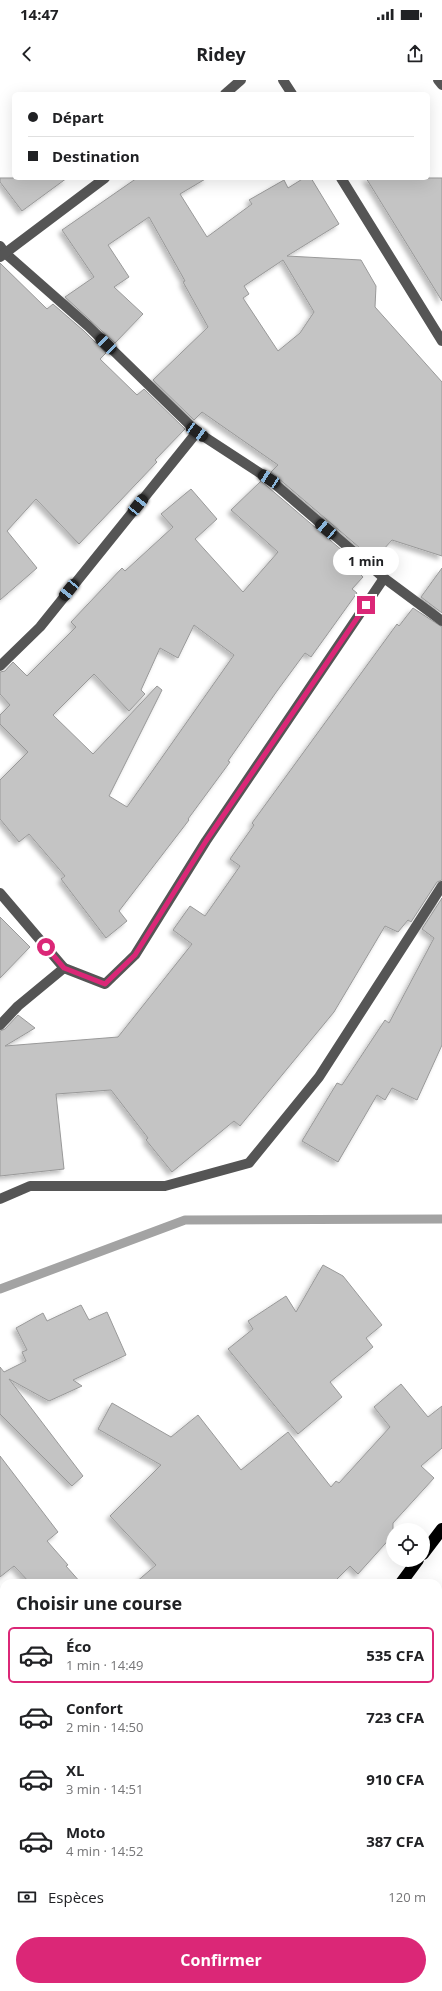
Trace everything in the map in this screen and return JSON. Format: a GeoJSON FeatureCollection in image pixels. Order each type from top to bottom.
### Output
{"type":"FeatureCollection","features":[{"type":"Feature","properties":{"kind":"highway"},"geometry":{"type":"LineString","coordinates":[[430,1545],[442,1529]]}},
{"type":"Feature","properties":{"kind":"highway"},"geometry":{"type":"LineString","coordinates":[[404,1579],[413,1567]]}},
{"type":"Feature","properties":{"kind":"street"},"geometry":{"type":"LineString","coordinates":[[227,92],[241,80]]}},
{"type":"Feature","properties":{"kind":"street"},"geometry":{"type":"LineString","coordinates":[[283,80],[291,92]]}},
{"type":"Feature","properties":{"kind":"street"},"geometry":{"type":"LineString","coordinates":[[438,80],[442,85]]}},
{"type":"Feature","properties":{"kind":"street"},"geometry":{"type":"LineString","coordinates":[[102,180],[2,252],[88,326],[197,432],[269,479],[384,578],[442,621]]}},
{"type":"Feature","properties":{"kind":"street"},"geometry":{"type":"LineString","coordinates":[[342,180],[442,341]]}},
{"type":"Feature","properties":{"kind":"street"},"geometry":{"type":"LineString","coordinates":[[0,666],[40,627],[197,432]]}},
{"type":"Feature","properties":{"kind":"street"},"geometry":{"type":"LineString","coordinates":[[0,893],[64,968],[105,984],[135,955],[206,841],[384,578]]}},
{"type":"Feature","properties":{"kind":"street"},"geometry":{"type":"LineString","coordinates":[[0,1199],[30,1186],[165,1186],[249,1163],[319,1076],[442,886]]}},
{"type":"Feature","properties":{"kind":"street"},"geometry":{"type":"LineString","coordinates":[[0,1025],[18,1006],[64,968]]}},
{"type":"Feature","properties":{"kind":"building"},"geometry":{"type":"Polygon","coordinates":[[[0,178],[12,178],[12,180],[64,180],[22,211],[0,182],[0,178]]]}},
{"type":"Feature","properties":{"kind":"building"},"geometry":{"type":"Polygon","coordinates":[[[430,178],[442,178],[442,301],[367,180],[430,180],[430,178]]]}},
{"type":"Feature","properties":{"kind":"building"},"geometry":{"type":"Polygon","coordinates":[[[134,180],[204,180],[180,194],[207,237],[252,204],[249,200],[284,180],[288,188],[301,180],[312,180],[339,224],[287,256],[361,260],[376,286],[375,307],[442,382],[442,556],[392,540],[374,560],[271,472],[278,465],[202,412],[194,420],[153,380],[208,327],[183,282],[185,281],[149,217],[108,245],[129,277],[114,287],[143,314],[115,343],[65,297],[94,277],[62,230],[134,180]],[[283,260],[244,286],[249,294],[243,298],[278,351],[300,333],[314,312],[283,260]]]}},
{"type":"Feature","properties":{"kind":"building"},"geometry":{"type":"Polygon","coordinates":[[[0,263],[47,309],[53,304],[84,331],[106,353],[100,359],[137,395],[144,389],[185,429],[155,460],[157,462],[79,544],[36,499],[7,531],[37,568],[0,600],[0,263]]]}},
{"type":"Feature","properties":{"kind":"building"},"geometry":{"type":"Polygon","coordinates":[[[261,481],[365,570],[361,575],[363,577],[352,589],[357,593],[311,657],[305,653],[228,761],[230,762],[188,819],[189,820],[119,911],[127,921],[106,938],[61,879],[65,876],[29,834],[19,842],[0,819],[0,780],[28,752],[0,724],[0,715],[10,705],[0,694],[0,672],[5,671],[13,662],[27,676],[76,627],[71,622],[122,568],[125,571],[173,527],[161,514],[191,489],[217,519],[195,539],[243,592],[278,552],[231,510],[261,481]],[[194,625],[178,658],[160,648],[141,690],[145,694],[129,711],[94,674],[53,715],[93,754],[157,686],[162,690],[109,796],[127,807],[234,655],[194,625]]]}},
{"type":"Feature","properties":{"kind":"building"},"geometry":{"type":"Polygon","coordinates":[[[442,568],[442,613],[421,597],[442,568]]]}},
{"type":"Feature","properties":{"kind":"building"},"geometry":{"type":"Polygon","coordinates":[[[413,608],[442,627],[442,880],[437,882],[411,922],[408,920],[398,932],[385,926],[334,1012],[240,1126],[234,1121],[172,1172],[146,1140],[148,1138],[111,1090],[56,1094],[64,1169],[0,1176],[0,1031],[5,1029],[18,1015],[35,1028],[5,1046],[118,1037],[192,944],[173,930],[190,906],[205,916],[240,866],[230,859],[254,825],[252,823],[397,624],[399,626],[413,608]]]}},
{"type":"Feature","properties":{"kind":"building"},"geometry":{"type":"Polygon","coordinates":[[[442,898],[442,1045],[417,1100],[392,1088],[385,1100],[377,1095],[338,1162],[302,1141],[337,1083],[342,1085],[385,1020],[389,1023],[434,938],[422,929],[442,898]]]}},
{"type":"Feature","properties":{"kind":"building"},"geometry":{"type":"Polygon","coordinates":[[[0,917],[30,947],[0,978],[0,917]]]}},
{"type":"Feature","properties":{"kind":"building"},"geometry":{"type":"Polygon","coordinates":[[[323,1265],[343,1276],[382,1325],[366,1338],[373,1347],[330,1382],[342,1397],[298,1434],[228,1349],[253,1329],[248,1321],[286,1296],[296,1312],[323,1265]]]}},
{"type":"Feature","properties":{"kind":"building"},"geometry":{"type":"Polygon","coordinates":[[[81,1305],[89,1320],[107,1312],[126,1355],[73,1380],[82,1386],[49,1401],[9,1379],[83,1476],[72,1486],[0,1414],[0,1367],[4,1372],[26,1361],[22,1352],[27,1350],[16,1328],[43,1313],[47,1321],[81,1305]]]}},
{"type":"Feature","properties":{"kind":"building"},"geometry":{"type":"Polygon","coordinates":[[[401,1384],[428,1417],[442,1406],[442,1448],[421,1466],[434,1478],[393,1523],[386,1523],[386,1543],[358,1574],[350,1566],[337,1579],[140,1579],[156,1565],[110,1516],[161,1465],[98,1429],[112,1403],[171,1437],[198,1415],[241,1470],[288,1432],[331,1487],[336,1481],[339,1483],[390,1427],[374,1407],[401,1384]]]}},
{"type":"Feature","properties":{"kind":"building"},"geometry":{"type":"Polygon","coordinates":[[[0,1456],[58,1532],[47,1541],[68,1565],[66,1566],[77,1579],[26,1579],[14,1566],[0,1577],[0,1456]]]}},
{"type":"Feature","properties":{"kind":"waterway"},"geometry":{"type":"LineString","coordinates":[[0,1289],[185,1220],[442,1219]]}},
{"type":"Feature","properties":{"kind":"route"},"geometry":{"type":"LineString","coordinates":[[46,947],[64,968],[105,984],[135,955],[206,841],[366,605]]}}]}
